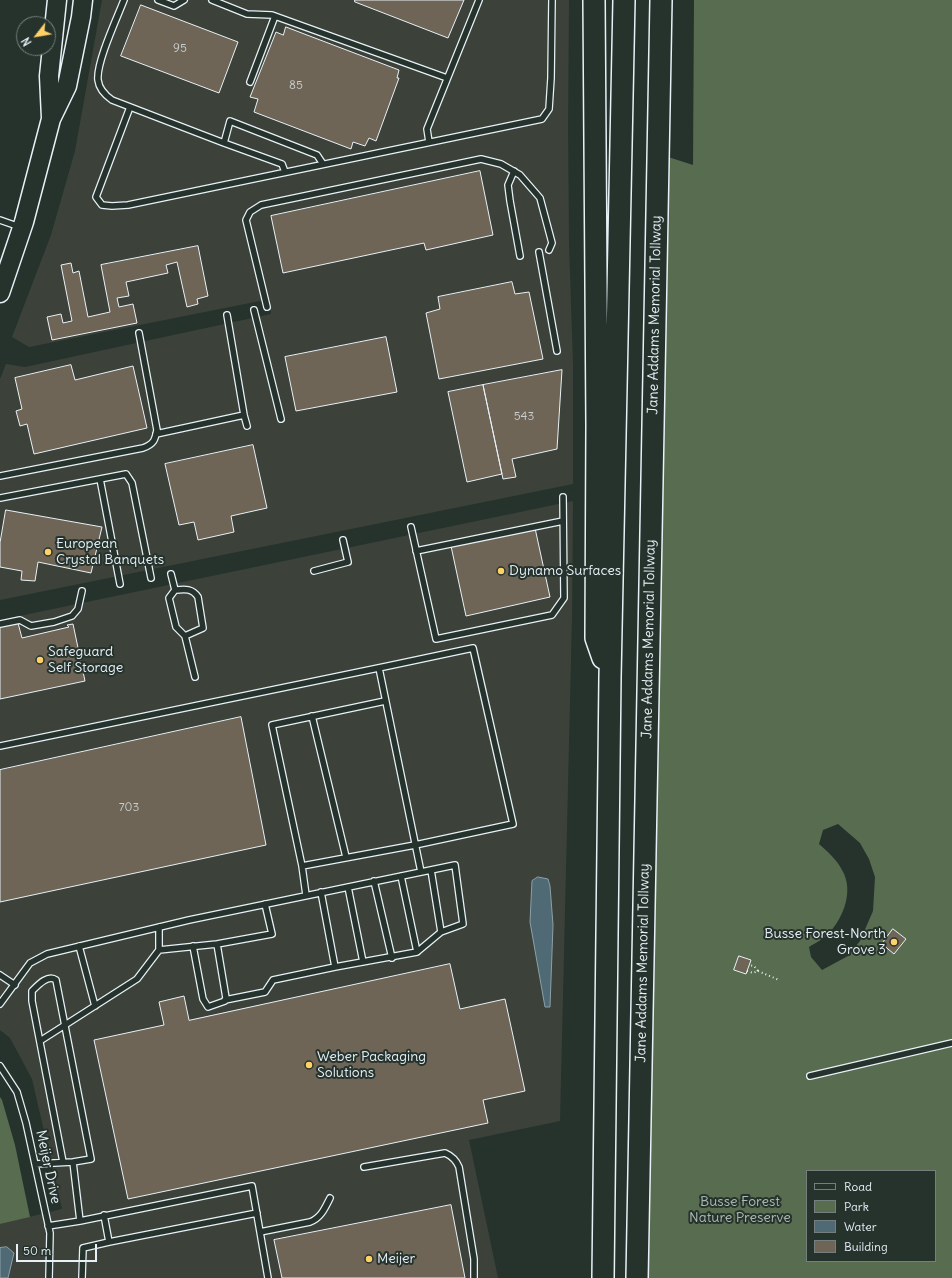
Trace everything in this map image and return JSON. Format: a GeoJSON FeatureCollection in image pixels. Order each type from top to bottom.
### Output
{"type":"FeatureCollection","features":[{"type":"Feature","properties":{"kind":"highway"},"geometry":{"type":"LineString","coordinates":[[594,0],[597,426],[596,638],[610,677]]}},
{"type":"Feature","properties":{"kind":"highway"},"geometry":{"type":"LineString","coordinates":[[603,1278],[610,677],[624,0]]}},
{"type":"Feature","properties":{"kind":"highway","name":"Jane Addams Memorial Tollway"},"geometry":{"type":"LineString","coordinates":[[637,1278],[661,0]]}},
{"type":"Feature","properties":{"kind":"highway"},"geometry":{"type":"LineString","coordinates":[[659,80],[664,0]]}},
{"type":"Feature","properties":{"kind":"main road"},"geometry":{"type":"LineString","coordinates":[[52,119],[49,76],[57,0]]}},
{"type":"Feature","properties":{"kind":"main road"},"geometry":{"type":"LineString","coordinates":[[0,292],[22,227],[52,119],[67,86],[83,0]]}},
{"type":"Feature","properties":{"kind":"lane"},"geometry":{"type":"LineString","coordinates":[[124,0],[99,68],[98,81],[103,93],[112,100],[282,164],[285,172]]}},
{"type":"Feature","properties":{"kind":"lane"},"geometry":{"type":"LineString","coordinates":[[158,0],[174,6],[184,0]]}},
{"type":"Feature","properties":{"kind":"lane"},"geometry":{"type":"LineString","coordinates":[[212,0],[247,14],[272,15],[447,78]]}},
{"type":"Feature","properties":{"kind":"lane"},"geometry":{"type":"LineString","coordinates":[[429,142],[427,129],[479,0]]}},
{"type":"Feature","properties":{"kind":"lane"},"geometry":{"type":"LineString","coordinates":[[130,107],[96,197],[102,205],[128,205],[542,119],[549,109],[552,0]]}},
{"type":"Feature","properties":{"kind":"lane"},"geometry":{"type":"LineString","coordinates":[[250,82],[275,16]]}},
{"type":"Feature","properties":{"kind":"lane"},"geometry":{"type":"LineString","coordinates":[[224,143],[230,121],[317,155],[322,164]]}},
{"type":"Feature","properties":{"kind":"lane"},"geometry":{"type":"LineString","coordinates":[[267,307],[246,220],[250,212],[261,205],[481,159],[501,164],[514,171],[520,175],[540,198],[552,243],[549,250]]}},
{"type":"Feature","properties":{"kind":"lane"},"geometry":{"type":"LineString","coordinates":[[514,171],[508,185],[520,256]]}},
{"type":"Feature","properties":{"kind":"lane"},"geometry":{"type":"LineString","coordinates":[[0,220],[22,227]]}},
{"type":"Feature","properties":{"kind":"lane"},"geometry":{"type":"LineString","coordinates":[[539,252],[557,351]]}},
{"type":"Feature","properties":{"kind":"lane"},"geometry":{"type":"LineString","coordinates":[[254,310],[281,419]]}},
{"type":"Feature","properties":{"kind":"lane"},"geometry":{"type":"LineString","coordinates":[[227,315],[247,426]]}},
{"type":"Feature","properties":{"kind":"lane"},"geometry":{"type":"LineString","coordinates":[[0,476],[143,448],[151,445],[155,439],[157,430],[139,333]]}},
{"type":"Feature","properties":{"kind":"lane"},"geometry":{"type":"LineString","coordinates":[[156,434],[244,415]]}},
{"type":"Feature","properties":{"kind":"lane"},"geometry":{"type":"LineString","coordinates":[[0,498],[126,474],[132,483],[150,578]]}},
{"type":"Feature","properties":{"kind":"lane"},"geometry":{"type":"LineString","coordinates":[[100,478],[120,584]]}},
{"type":"Feature","properties":{"kind":"lane"},"geometry":{"type":"LineString","coordinates":[[411,527],[436,639],[552,615],[564,598],[563,498]]}},
{"type":"Feature","properties":{"kind":"lane"},"geometry":{"type":"LineString","coordinates":[[416,551],[563,521]]}},
{"type":"Feature","properties":{"kind":"lane"},"geometry":{"type":"LineString","coordinates":[[314,571],[348,562],[343,540]]}},
{"type":"Feature","properties":{"kind":"lane"},"geometry":{"type":"LineString","coordinates":[[171,574],[175,590]]}},
{"type":"Feature","properties":{"kind":"lane"},"geometry":{"type":"LineString","coordinates":[[185,636],[203,628],[198,597],[195,593],[188,589],[175,590],[169,598],[176,627],[185,636],[195,677]]}},
{"type":"Feature","properties":{"kind":"lane"},"geometry":{"type":"LineString","coordinates":[[0,624],[20,620],[31,626],[54,622],[72,616],[78,609],[82,591]]}},
{"type":"Feature","properties":{"kind":"lane"},"geometry":{"type":"LineString","coordinates":[[0,746],[472,648],[513,824],[415,845],[302,866]]}},
{"type":"Feature","properties":{"kind":"lane"},"geometry":{"type":"LineString","coordinates":[[378,668],[421,872]]}},
{"type":"Feature","properties":{"kind":"lane"},"geometry":{"type":"LineString","coordinates":[[306,896],[302,866],[272,725],[385,701]]}},
{"type":"Feature","properties":{"kind":"lane"},"geometry":{"type":"LineString","coordinates":[[312,716],[346,857]]}},
{"type":"Feature","properties":{"kind":"lane"},"geometry":{"type":"LineString","coordinates":[[0,1004],[30,963],[47,954],[159,927],[455,865],[463,924],[441,932],[417,952],[273,980],[265,992],[225,1000],[208,1007],[203,999],[193,946]]}},
{"type":"Feature","properties":{"kind":"lane"},"geometry":{"type":"LineString","coordinates":[[431,870],[441,932]]}},
{"type":"Feature","properties":{"kind":"lane"},"geometry":{"type":"LineString","coordinates":[[401,876],[417,952]]}},
{"type":"Feature","properties":{"kind":"lane"},"geometry":{"type":"LineString","coordinates":[[374,881],[392,958]]}},
{"type":"Feature","properties":{"kind":"lane"},"geometry":{"type":"LineString","coordinates":[[348,887],[363,962]]}},
{"type":"Feature","properties":{"kind":"lane"},"geometry":{"type":"LineString","coordinates":[[321,892],[336,967]]}},
{"type":"Feature","properties":{"kind":"lane"},"geometry":{"type":"LineString","coordinates":[[159,950],[217,944],[272,934],[265,904]]}},
{"type":"Feature","properties":{"kind":"lane"},"geometry":{"type":"LineString","coordinates":[[40,1041],[137,979],[159,950],[159,927]]}},
{"type":"Feature","properties":{"kind":"lane"},"geometry":{"type":"LineString","coordinates":[[217,944],[226,991],[225,1000]]}},
{"type":"Feature","properties":{"kind":"lane"},"geometry":{"type":"LineString","coordinates":[[79,946],[95,1006]]}},
{"type":"Feature","properties":{"kind":"lane"},"geometry":{"type":"LineString","coordinates":[[0,975],[14,985]]}},
{"type":"Feature","properties":{"kind":"lane"},"geometry":{"type":"LineString","coordinates":[[35,1164],[74,1162],[91,1159],[56,980],[54,978],[49,978],[38,985],[32,992],[32,1001],[63,1162]]}},
{"type":"Feature","properties":{"kind":"lane"},"geometry":{"type":"LineString","coordinates":[[810,1076],[952,1043]]}},
{"type":"Feature","properties":{"kind":"lane","name":"Meijer Drive"},"geometry":{"type":"LineString","coordinates":[[0,1066],[17,1092],[26,1123],[50,1233],[49,1278]]}},
{"type":"Feature","properties":{"kind":"lane"},"geometry":{"type":"LineString","coordinates":[[364,1167],[445,1152],[456,1161],[459,1167],[474,1259],[474,1278]]}},
{"type":"Feature","properties":{"kind":"lane"},"geometry":{"type":"LineString","coordinates":[[74,1162],[80,1221]]}},
{"type":"Feature","properties":{"kind":"lane"},"geometry":{"type":"LineString","coordinates":[[48,1226],[80,1221],[252,1186],[268,1278]]}},
{"type":"Feature","properties":{"kind":"lane"},"geometry":{"type":"LineString","coordinates":[[260,1232],[316,1220],[324,1210],[330,1198]]}},
{"type":"Feature","properties":{"kind":"lane"},"geometry":{"type":"LineString","coordinates":[[82,1278],[83,1248],[257,1213]]}},
{"type":"Feature","properties":{"kind":"lane"},"geometry":{"type":"LineString","coordinates":[[104,1215],[109,1242]]}},
{"type":"Feature","properties":{"kind":"path"},"geometry":{"type":"LineString","coordinates":[[749,965],[754,966],[758,971],[779,980]]}},
{"type":"Feature","properties":{"kind":"path"},"geometry":{"type":"LineString","coordinates":[[747,971],[753,973],[758,971]]}},
{"type":"Feature","properties":{"kind":"shaded area"},"geometry":{"type":"Polygon","coordinates":[[[102,0],[569,0],[568,127],[569,244],[573,365],[573,484],[0,600],[0,379],[6,364],[25,367],[271,314],[270,299],[29,347],[12,337],[51,235],[75,151],[102,0]]]}},
{"type":"Feature","properties":{"kind":"shaded area"},"geometry":{"type":"Polygon","coordinates":[[[573,501],[572,616],[560,1121],[469,1140],[498,1278],[0,1278],[0,1224],[62,1209],[32,1079],[10,1038],[0,1030],[0,620],[573,501]]]}},
{"type":"Feature","properties":{"kind":"green space","name":"Busse Forest Nature Preserve"},"geometry":{"type":"Polygon","coordinates":[[[694,0],[952,0],[952,1278],[637,1278],[662,155],[693,165],[694,0]],[[838,824],[823,830],[819,844],[835,859],[840,866],[846,878],[847,895],[843,911],[834,927],[825,937],[809,947],[811,957],[822,970],[848,956],[860,941],[873,911],[875,877],[869,859],[860,843],[838,824]]]}},
{"type":"Feature","properties":{"kind":"green space"},"geometry":{"type":"Polygon","coordinates":[[[0,1097],[15,1145],[30,1217],[0,1224],[0,1097]]]}},
{"type":"Feature","properties":{"kind":"water"},"geometry":{"type":"Polygon","coordinates":[[[538,877],[548,879],[550,886],[553,925],[550,1007],[545,1007],[530,922],[532,881],[538,877]]]}},
{"type":"Feature","properties":{"kind":"water"},"geometry":{"type":"Polygon","coordinates":[[[7,1247],[14,1253],[8,1278],[0,1278],[0,1248],[7,1247]]]}},
{"type":"Feature","properties":{"kind":"building"},"geometry":{"type":"Polygon","coordinates":[[[355,0],[464,0],[448,38],[355,2],[355,0]]]}},
{"type":"Feature","properties":{"kind":"building"},"geometry":{"type":"Polygon","coordinates":[[[141,5],[238,42],[219,93],[121,56],[141,5]]]}},
{"type":"Feature","properties":{"kind":"building"},"geometry":{"type":"Polygon","coordinates":[[[286,27],[399,70],[397,78],[399,78],[376,141],[369,138],[365,146],[353,142],[351,149],[254,112],[258,99],[250,97],[276,32],[283,35],[286,27]]]}},
{"type":"Feature","properties":{"kind":"building"},"geometry":{"type":"Polygon","coordinates":[[[480,171],[493,235],[426,250],[424,243],[283,273],[271,216],[480,171]]]}},
{"type":"Feature","properties":{"kind":"building"},"geometry":{"type":"Polygon","coordinates":[[[198,246],[208,296],[197,299],[198,304],[187,307],[177,262],[166,265],[168,273],[126,282],[129,296],[117,298],[119,307],[133,304],[137,323],[52,340],[47,317],[61,314],[63,323],[72,321],[61,265],[71,263],[73,273],[79,271],[88,317],[110,312],[101,265],[198,246]]]}},
{"type":"Feature","properties":{"kind":"building"},"geometry":{"type":"Polygon","coordinates":[[[512,282],[515,294],[529,292],[543,359],[439,379],[426,313],[440,309],[438,297],[512,282]]]}},
{"type":"Feature","properties":{"kind":"building"},"geometry":{"type":"Polygon","coordinates":[[[386,337],[397,392],[296,411],[285,357],[386,337]]]}},
{"type":"Feature","properties":{"kind":"building"},"geometry":{"type":"Polygon","coordinates":[[[71,365],[75,380],[133,366],[147,428],[34,454],[27,424],[20,426],[16,411],[22,409],[15,378],[71,365]]]}},
{"type":"Feature","properties":{"kind":"building"},"geometry":{"type":"Polygon","coordinates":[[[562,370],[557,449],[512,459],[516,477],[503,479],[483,385],[562,370]]]}},
{"type":"Feature","properties":{"kind":"building"},"geometry":{"type":"Polygon","coordinates":[[[483,385],[502,474],[467,482],[448,392],[483,385]]]}},
{"type":"Feature","properties":{"kind":"building"},"geometry":{"type":"Polygon","coordinates":[[[253,445],[267,508],[231,516],[234,532],[198,540],[194,522],[179,525],[165,464],[253,445]]]}},
{"type":"Feature","properties":{"kind":"building","name":"European Crystal Banquets"},"geometry":{"type":"Polygon","coordinates":[[[6,510],[102,527],[91,573],[38,562],[35,581],[21,580],[22,571],[0,567],[0,543],[6,510]]]}},
{"type":"Feature","properties":{"kind":"building","name":"Dynamo Surfaces"},"geometry":{"type":"Polygon","coordinates":[[[535,528],[550,597],[466,616],[451,546],[535,528]]]}},
{"type":"Feature","properties":{"kind":"building","name":"Safeguard Self Storage"},"geometry":{"type":"Polygon","coordinates":[[[18,623],[22,638],[69,627],[67,625],[73,624],[85,681],[0,699],[0,627],[18,623]]]}},
{"type":"Feature","properties":{"kind":"building"},"geometry":{"type":"Polygon","coordinates":[[[241,717],[266,845],[0,902],[0,770],[241,717]]]}},
{"type":"Feature","properties":{"kind":"building","name":"Busse Forest-North Grove 3"},"geometry":{"type":"Polygon","coordinates":[[[893,929],[906,939],[894,954],[882,944],[893,929]]]}},
{"type":"Feature","properties":{"kind":"building"},"geometry":{"type":"Polygon","coordinates":[[[739,956],[751,960],[746,974],[734,970],[739,956]]]}},
{"type":"Feature","properties":{"kind":"building","name":"Weber Packaging Solutions"},"geometry":{"type":"Polygon","coordinates":[[[450,964],[460,1009],[505,999],[525,1091],[483,1100],[488,1123],[128,1199],[94,1040],[164,1025],[159,1002],[184,996],[189,1020],[450,964]]]}},
{"type":"Feature","properties":{"kind":"building","name":"Meijer"},"geometry":{"type":"Polygon","coordinates":[[[451,1205],[465,1278],[282,1278],[274,1240],[451,1205]]]}},
{"type":"Feature","properties":{"kind":"place","name":"European Crystal Banquets"},"geometry":{"type":"Point","coordinates":[48,552]}},
{"type":"Feature","properties":{"kind":"place","name":"Dynamo Surfaces"},"geometry":{"type":"Point","coordinates":[501,571]}},
{"type":"Feature","properties":{"kind":"place","name":"Safeguard Self Storage"},"geometry":{"type":"Point","coordinates":[40,660]}},
{"type":"Feature","properties":{"kind":"place","name":"Busse Forest-North Grove 3"},"geometry":{"type":"Point","coordinates":[894,942]}},
{"type":"Feature","properties":{"kind":"place","name":"Weber Packaging Solutions"},"geometry":{"type":"Point","coordinates":[309,1065]}},
{"type":"Feature","properties":{"kind":"place","name":"Meijer"},"geometry":{"type":"Point","coordinates":[369,1259]}}]}
